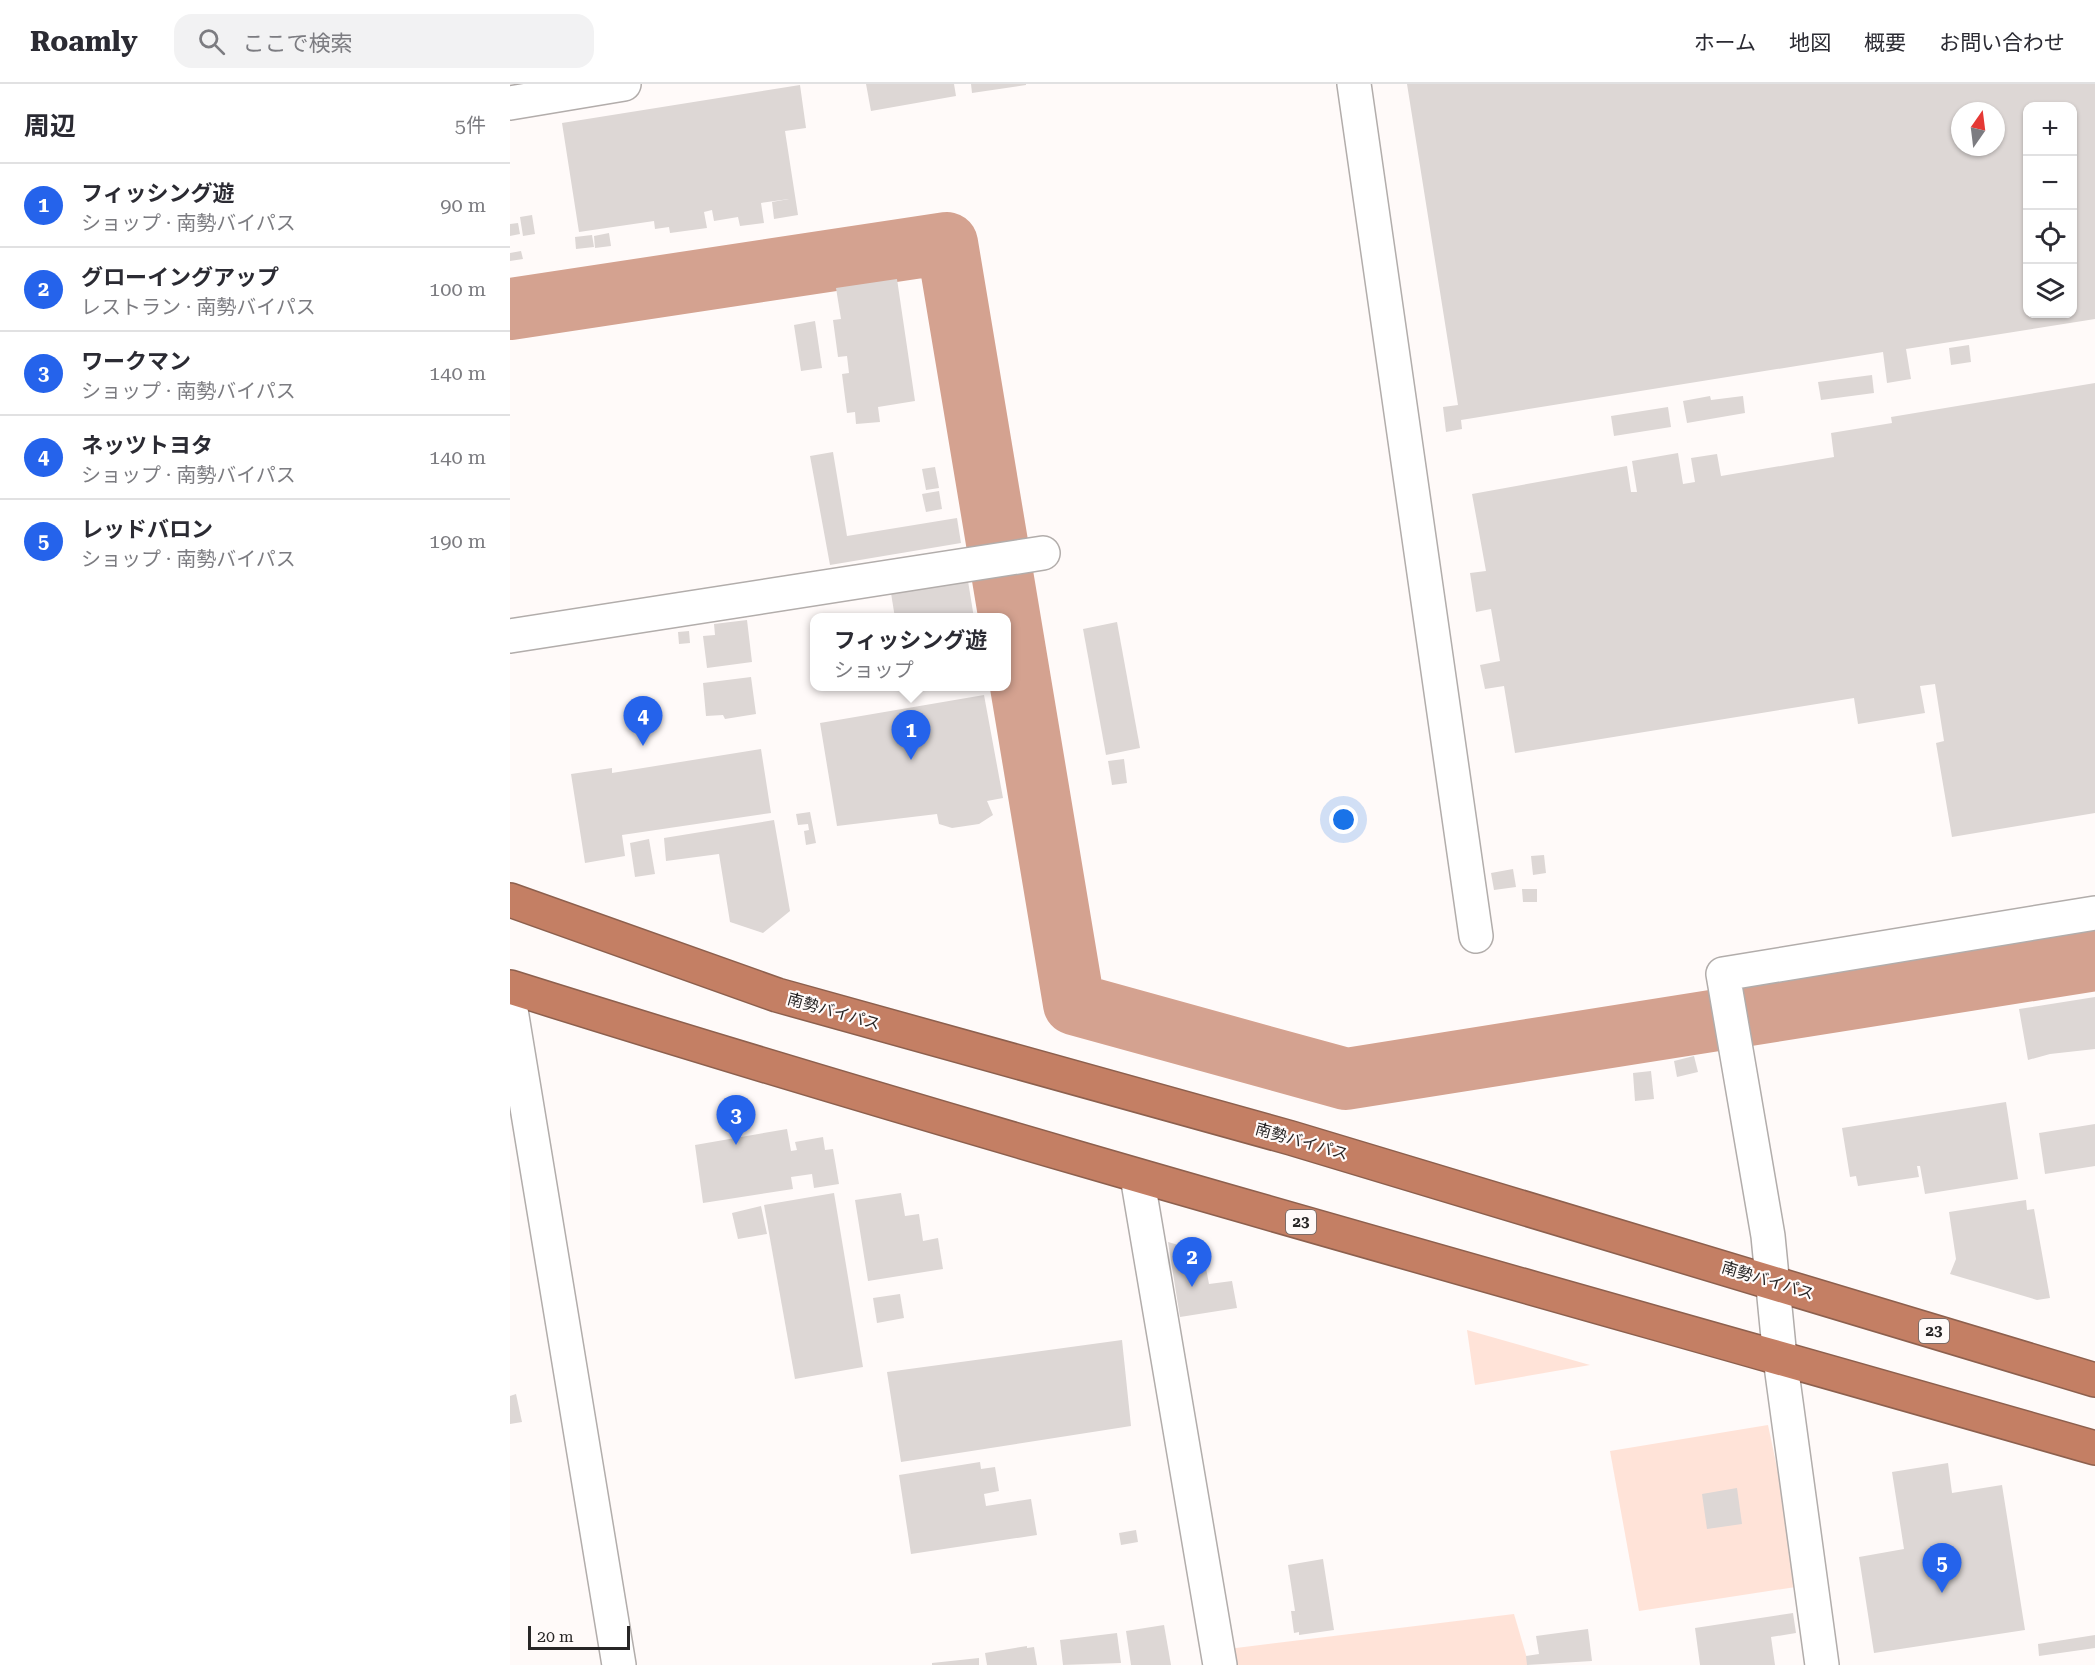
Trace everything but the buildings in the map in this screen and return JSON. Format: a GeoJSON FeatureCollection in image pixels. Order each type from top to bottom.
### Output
{"type":"FeatureCollection","features":[{"type":"Feature","properties":{"kind":"highway","name":"南勢バイパス"},"geometry":{"type":"LineString","coordinates":[[510,900],[777,995],[1291,1138],[2095,1380]]}},
{"type":"Feature","properties":{"kind":"highway","name":"23"},"geometry":{"type":"LineString","coordinates":[[510,987],[758,1065],[1137,1176],[2095,1448]]}},
{"type":"Feature","properties":{"kind":"street"},"geometry":{"type":"LineString","coordinates":[[510,103],[624,84]]}},
{"type":"Feature","properties":{"kind":"street"},"geometry":{"type":"LineString","coordinates":[[1354,84],[1476,936]]}},
{"type":"Feature","properties":{"kind":"street"},"geometry":{"type":"LineString","coordinates":[[510,636],[1043,553]]}},
{"type":"Feature","properties":{"kind":"street"},"geometry":{"type":"LineString","coordinates":[[1822,1665],[1780,1358],[1768,1236],[1723,974],[2095,913]]}},
{"type":"Feature","properties":{"kind":"street"},"geometry":{"type":"LineString","coordinates":[[510,1004],[619,1665]]}},
{"type":"Feature","properties":{"kind":"street"},"geometry":{"type":"LineString","coordinates":[[1137,1176],[1220,1665]]}},
{"type":"Feature","properties":{"kind":"shaded area"},"geometry":{"type":"Polygon","coordinates":[[[1467,1330],[1590,1365],[1475,1385],[1467,1330]]]}},
{"type":"Feature","properties":{"kind":"shaded area"},"geometry":{"type":"Polygon","coordinates":[[[1768,1425],[1802,1586],[1639,1611],[1610,1451],[1768,1425]]]}},
{"type":"Feature","properties":{"kind":"shaded area"},"geometry":{"type":"Polygon","coordinates":[[[1514,1614],[1529,1665],[1231,1665],[1228,1649],[1514,1614]]]}},
{"type":"Feature","properties":{"kind":"waterway"},"geometry":{"type":"LineString","coordinates":[[510,309],[947,243],[1009,613]]}},
{"type":"Feature","properties":{"kind":"waterway"},"geometry":{"type":"LineString","coordinates":[[1011,626],[1074,1004],[1346,1079],[2095,960]]}},
{"type":"Feature","properties":{"kind":"place","name":"ネッツトヨタ"},"geometry":{"type":"Point","coordinates":[643,746]}},
{"type":"Feature","properties":{"kind":"place","name":"フィッシング遊"},"geometry":{"type":"Point","coordinates":[911,760]}},
{"type":"Feature","properties":{"kind":"place","name":"ワークマン"},"geometry":{"type":"Point","coordinates":[736,1145]}},
{"type":"Feature","properties":{"kind":"place","name":"グローイングアップ"},"geometry":{"type":"Point","coordinates":[1192,1287]}},
{"type":"Feature","properties":{"kind":"place","name":"レッドバロン"},"geometry":{"type":"Point","coordinates":[1942,1593]}}]}
